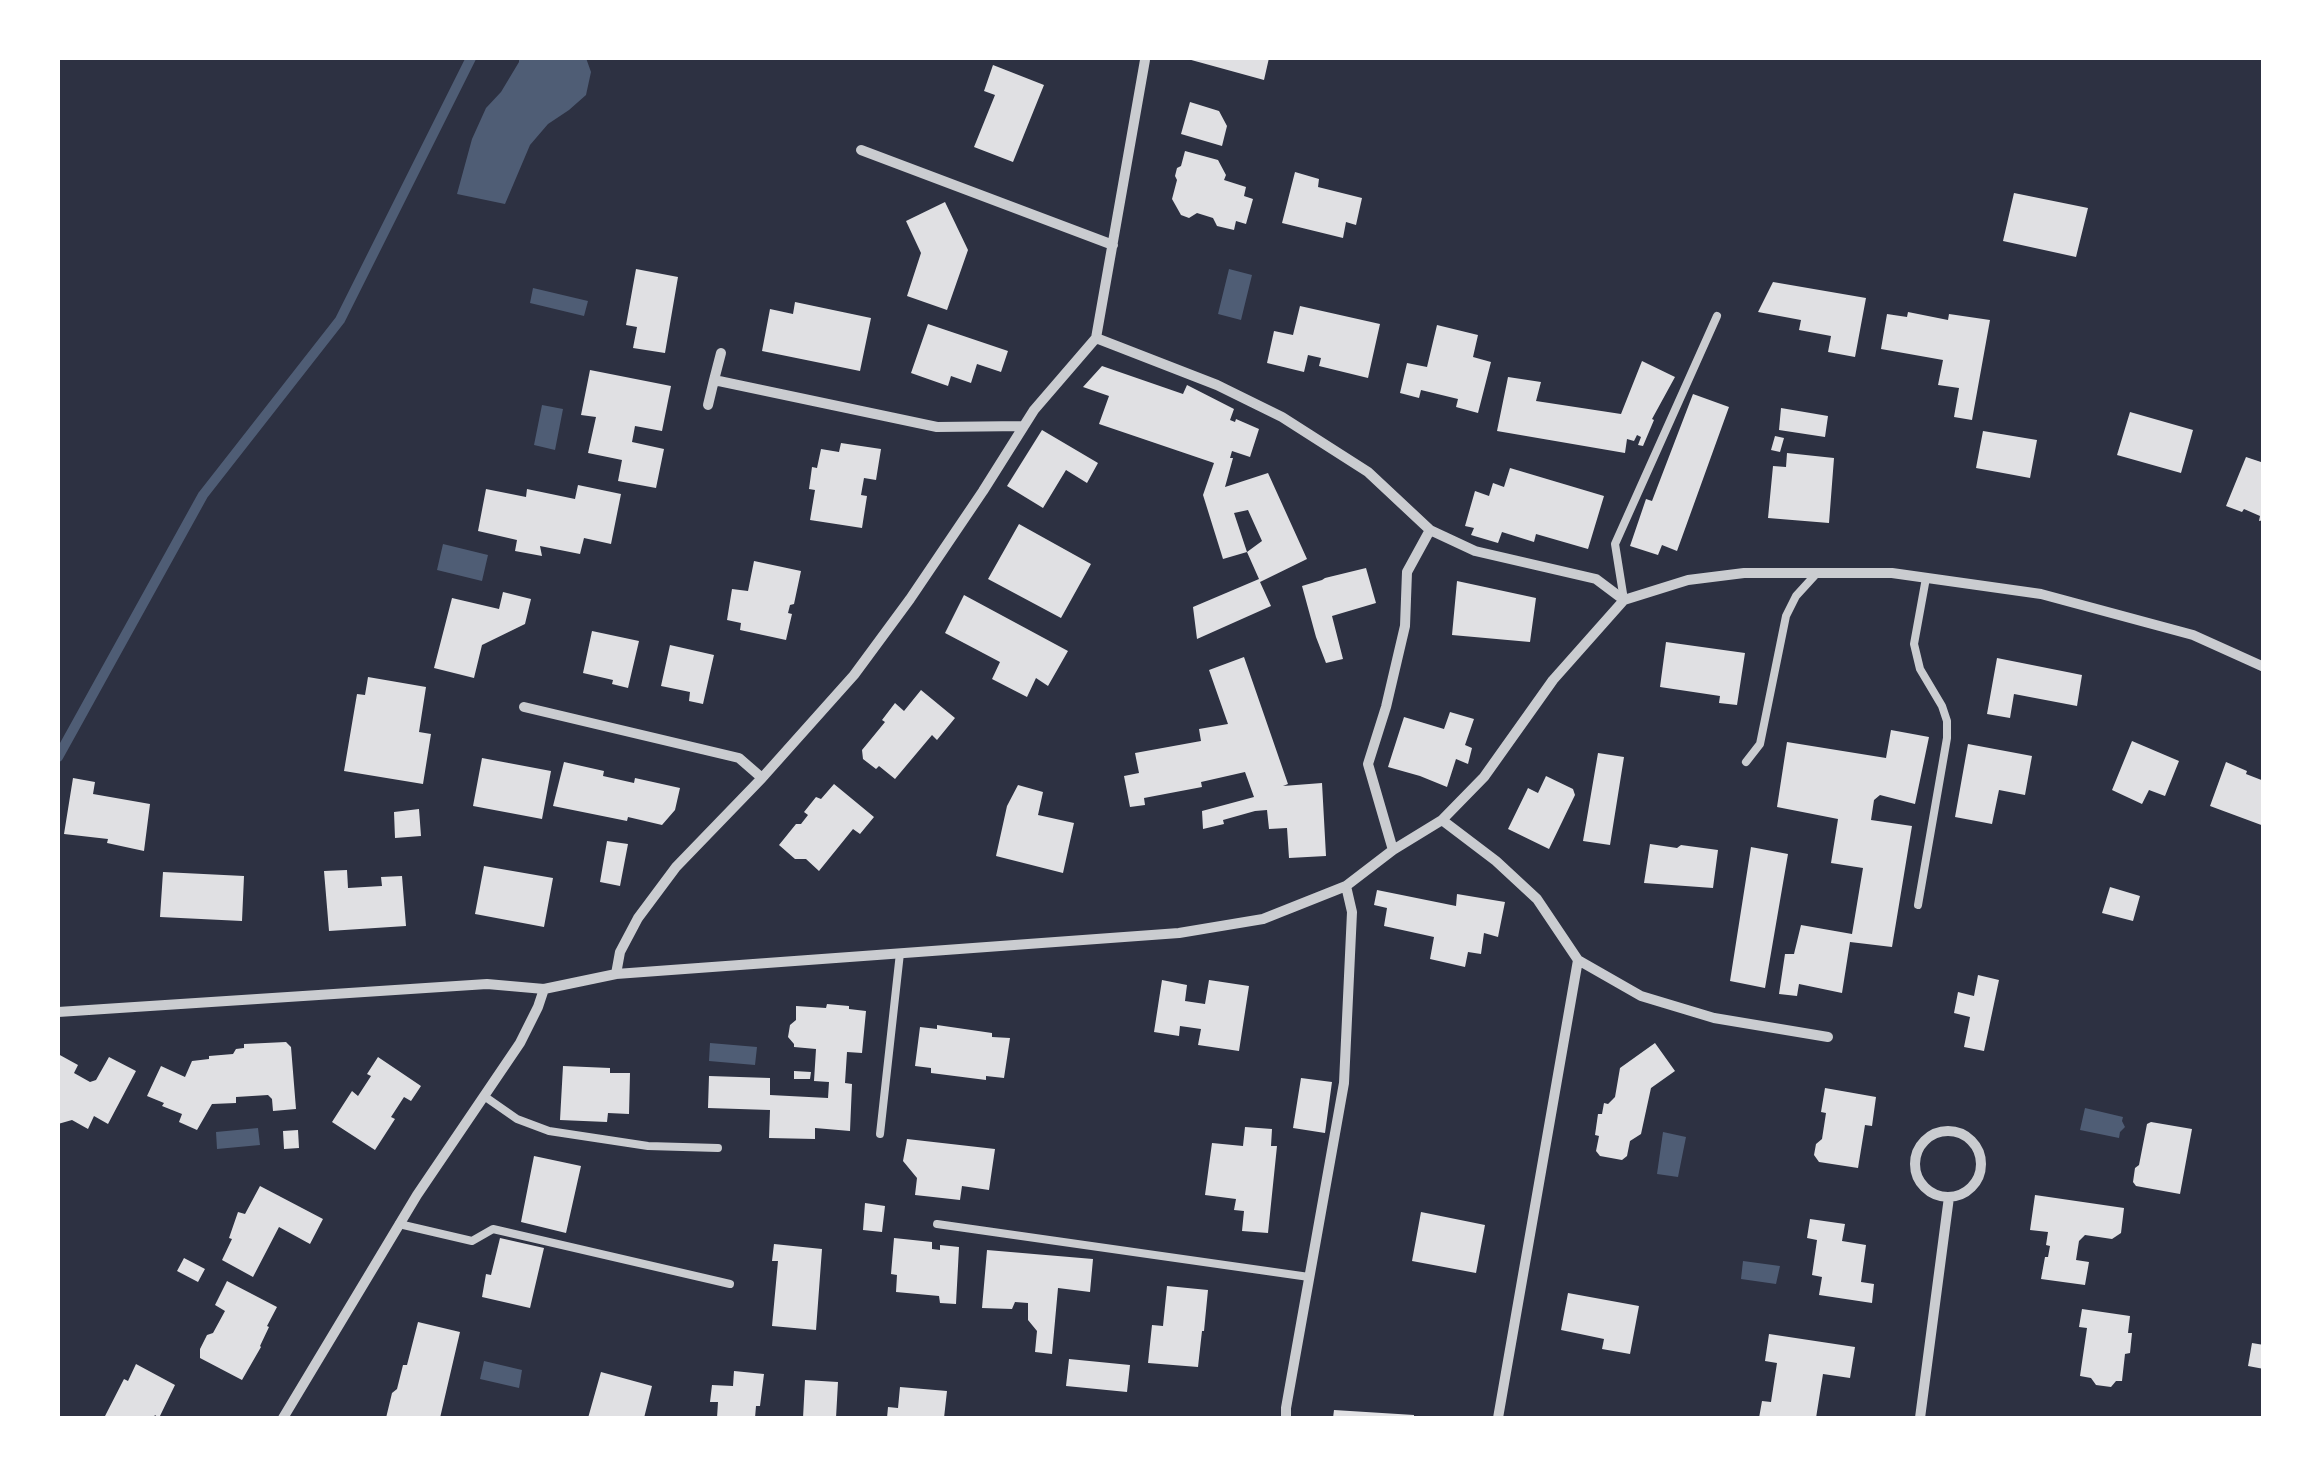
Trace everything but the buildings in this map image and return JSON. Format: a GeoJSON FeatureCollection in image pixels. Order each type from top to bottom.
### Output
{"type":"FeatureCollection","features":[{"type":"Feature","properties":{"kind":"street"},"geometry":{"type":"LineString","coordinates":[[616,974],[620,952],[638,918],[666,880],[854,675],[910,599],[1034,410],[1096,338],[1145,60]]}},
{"type":"Feature","properties":{"kind":"street"},"geometry":{"type":"LineString","coordinates":[[860,150],[1112,245]]}},
{"type":"Feature","properties":{"kind":"street"},"geometry":{"type":"LineString","coordinates":[[1096,338],[1218,385],[1282,417],[1368,472],[1430,530],[1475,551],[1596,579],[1624,600]]}},
{"type":"Feature","properties":{"kind":"street"},"geometry":{"type":"LineString","coordinates":[[708,405],[721,353]]}},
{"type":"Feature","properties":{"kind":"street"},"geometry":{"type":"LineString","coordinates":[[714,380],[936,427],[1024,426]]}},
{"type":"Feature","properties":{"kind":"street"},"geometry":{"type":"LineString","coordinates":[[1393,850],[1368,764],[1406,626],[1408,572],[1430,530]]}},
{"type":"Feature","properties":{"kind":"street"},"geometry":{"type":"LineString","coordinates":[[58,1012],[487,984],[544,988],[616,974],[1179,933],[1263,919],[1346,886],[1393,850],[1442,820],[1484,777],[1554,680],[1624,600],[1688,580],[1744,573],[1892,573],[2041,594],[2193,636],[2264,668]]}},
{"type":"Feature","properties":{"kind":"street"},"geometry":{"type":"LineString","coordinates":[[524,707],[739,758],[762,778]]}},
{"type":"Feature","properties":{"kind":"street"},"geometry":{"type":"LineString","coordinates":[[1442,820],[1496,861],[1537,899],[1578,960],[1641,996],[1714,1018],[1828,1037]]}},
{"type":"Feature","properties":{"kind":"street"},"geometry":{"type":"LineString","coordinates":[[1286,1418],[1344,1083],[1352,912],[1346,886]]}},
{"type":"Feature","properties":{"kind":"street"},"geometry":{"type":"LineString","coordinates":[[1498,1418],[1578,960]]}},
{"type":"Feature","properties":{"kind":"street"},"geometry":{"type":"LineString","coordinates":[[283,1418],[399,1224],[520,1043],[544,988]]}},
{"type":"Feature","properties":{"kind":"street"},"geometry":{"type":"LineString","coordinates":[[1940,1131],[1964,1135],[1979,1152],[1981,1168],[1976,1182],[1966,1192],[1949,1197],[1932,1194],[1919,1182],[1914,1158],[1924,1139],[1940,1131]]}},
{"type":"Feature","properties":{"kind":"street"},"geometry":{"type":"LineString","coordinates":[[1920,1418],[1949,1197]]}},
{"type":"Feature","properties":{"kind":"lane"},"geometry":{"type":"LineString","coordinates":[[1624,600],[1615,544],[1716,316]]}},
{"type":"Feature","properties":{"kind":"lane"},"geometry":{"type":"LineString","coordinates":[[1746,762],[1760,744],[1786,616],[1796,596],[1818,573]]}},
{"type":"Feature","properties":{"kind":"lane"},"geometry":{"type":"LineString","coordinates":[[1918,905],[1948,738],[1947,721],[1920,668],[1914,644],[1926,578]]}},
{"type":"Feature","properties":{"kind":"lane"},"geometry":{"type":"LineString","coordinates":[[880,1134],[900,953]]}},
{"type":"Feature","properties":{"kind":"lane"},"geometry":{"type":"LineString","coordinates":[[484,1096],[517,1119],[549,1131],[648,1146],[718,1148]]}},
{"type":"Feature","properties":{"kind":"lane"},"geometry":{"type":"LineString","coordinates":[[399,1224],[472,1241],[493,1228],[730,1284]]}},
{"type":"Feature","properties":{"kind":"lane"},"geometry":{"type":"LineString","coordinates":[[937,1224],[1309,1277]]}},
{"type":"Feature","properties":{"kind":"water"},"geometry":{"type":"Polygon","coordinates":[[[519,58],[586,58],[591,72],[586,95],[548,124],[530,145],[505,204],[457,194],[472,139],[486,108],[501,92],[519,58]]]}},
{"type":"Feature","properties":{"kind":"water"},"geometry":{"type":"Polygon","coordinates":[[[1229,269],[1252,275],[1241,320],[1218,314],[1229,269]]]}},
{"type":"Feature","properties":{"kind":"water"},"geometry":{"type":"Polygon","coordinates":[[[533,288],[588,301],[584,316],[530,303],[533,288]]]}},
{"type":"Feature","properties":{"kind":"water"},"geometry":{"type":"Polygon","coordinates":[[[542,405],[563,409],[555,450],[534,445],[542,405]]]}},
{"type":"Feature","properties":{"kind":"water"},"geometry":{"type":"Polygon","coordinates":[[[443,544],[488,555],[482,581],[437,570],[443,544]]]}},
{"type":"Feature","properties":{"kind":"water"},"geometry":{"type":"Polygon","coordinates":[[[710,1043],[757,1047],[755,1065],[709,1061],[710,1043]]]}},
{"type":"Feature","properties":{"kind":"water"},"geometry":{"type":"Polygon","coordinates":[[[2085,1108],[2123,1117],[2125,1127],[2119,1138],[2080,1130],[2085,1108]]]}},
{"type":"Feature","properties":{"kind":"water"},"geometry":{"type":"Polygon","coordinates":[[[258,1128],[260,1145],[217,1149],[216,1132],[258,1128]]]}},
{"type":"Feature","properties":{"kind":"water"},"geometry":{"type":"Polygon","coordinates":[[[1663,1132],[1686,1137],[1678,1177],[1657,1174],[1663,1132]]]}},
{"type":"Feature","properties":{"kind":"water"},"geometry":{"type":"Polygon","coordinates":[[[1743,1261],[1780,1266],[1776,1284],[1741,1279],[1743,1261]]]}},
{"type":"Feature","properties":{"kind":"water"},"geometry":{"type":"Polygon","coordinates":[[[484,1361],[522,1370],[519,1388],[480,1379],[484,1361]]]}},
{"type":"Feature","properties":{"kind":"waterway"},"geometry":{"type":"LineString","coordinates":[[58,757],[203,495],[340,320],[471,58]]}}]}
